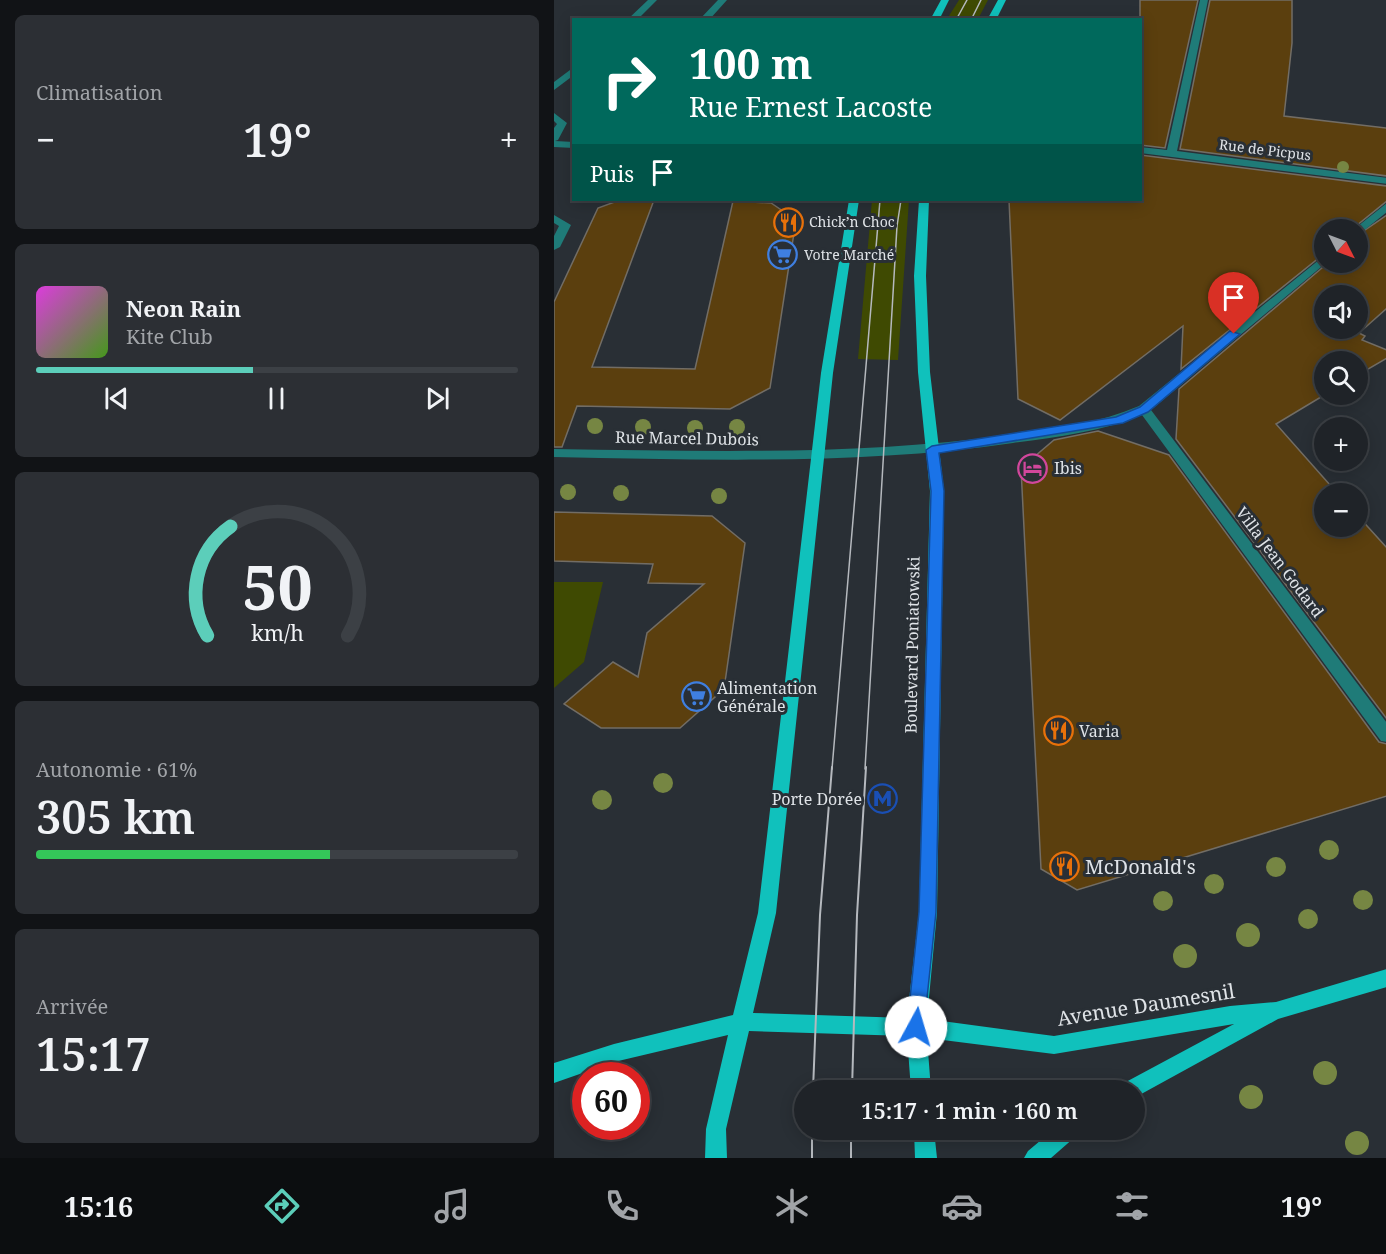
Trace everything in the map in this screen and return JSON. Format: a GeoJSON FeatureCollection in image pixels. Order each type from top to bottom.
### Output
{"type":"FeatureCollection","features":[{"type":"Feature","properties":{"kind":"main road"},"geometry":{"type":"LineString","coordinates":[[935,18],[945,0]]}},
{"type":"Feature","properties":{"kind":"main road"},"geometry":{"type":"LineString","coordinates":[[992,18],[1002,0]]}},
{"type":"Feature","properties":{"kind":"main road"},"geometry":{"type":"LineString","coordinates":[[716,1158],[716,1129],[767,913],[828,365],[854,201]]}},
{"type":"Feature","properties":{"kind":"main road","name":"Boulevard Poniatowski"},"geometry":{"type":"LineString","coordinates":[[920,1080],[916,1027],[928,912],[937,491],[924,372],[920,276],[924,201]]}},
{"type":"Feature","properties":{"kind":"main road","name":"Avenue Daumesnil"},"geometry":{"type":"LineString","coordinates":[[554,1074],[614,1053],[743,1022],[916,1027],[1054,1044],[1086,1041],[1230,1015],[1276,1011],[1386,978]]}},
{"type":"Feature","properties":{"kind":"main road","name":"Avenue Daumesnil"},"geometry":{"type":"LineString","coordinates":[[1145,1082],[1276,1011]]}},
{"type":"Feature","properties":{"kind":"main road"},"geometry":{"type":"LineString","coordinates":[[925,1140],[926,1158]]}},
{"type":"Feature","properties":{"kind":"main road"},"geometry":{"type":"LineString","coordinates":[[1035,1158],[1056,1140]]}},
{"type":"Feature","properties":{"kind":"street"},"geometry":{"type":"LineString","coordinates":[[633,18],[653,0]]}},
{"type":"Feature","properties":{"kind":"street"},"geometry":{"type":"LineString","coordinates":[[706,18],[723,0]]}},
{"type":"Feature","properties":{"kind":"street"},"geometry":{"type":"LineString","coordinates":[[1171,154],[1204,0]]}},
{"type":"Feature","properties":{"kind":"street"},"geometry":{"type":"LineString","coordinates":[[554,87],[572,72]]}},
{"type":"Feature","properties":{"kind":"street"},"geometry":{"type":"LineString","coordinates":[[554,138],[558,119]]}},
{"type":"Feature","properties":{"kind":"street"},"geometry":{"type":"LineString","coordinates":[[554,144],[572,146]]}},
{"type":"Feature","properties":{"kind":"street","name":"Rue de Picpus"},"geometry":{"type":"LineString","coordinates":[[1142,150],[1386,181]]}},
{"type":"Feature","properties":{"kind":"street"},"geometry":{"type":"LineString","coordinates":[[1368,221],[1386,206]]}},
{"type":"Feature","properties":{"kind":"street"},"geometry":{"type":"LineString","coordinates":[[554,218],[565,225],[554,247]]}},
{"type":"Feature","properties":{"kind":"street","name":"Rue Marcel Dubois"},"geometry":{"type":"LineString","coordinates":[[554,453],[819,456],[932,450],[1119,421],[1144,409],[1314,267]]}},
{"type":"Feature","properties":{"kind":"street","name":"Villa Jean Godard"},"geometry":{"type":"LineString","coordinates":[[1144,409],[1386,736]]}},
{"type":"Feature","properties":{"kind":"green space"},"geometry":{"type":"Polygon","coordinates":[[[959,0],[988,0],[979,18],[948,18],[959,0]]]}},
{"type":"Feature","properties":{"kind":"green space"},"geometry":{"type":"Polygon","coordinates":[[[872,201],[909,201],[898,360],[858,359],[872,201]]]}},
{"type":"Feature","properties":{"kind":"green space"},"geometry":{"type":"Polygon","coordinates":[[[554,582],[603,582],[584,662],[554,688],[554,582]]]}},
{"type":"Feature","properties":{"kind":"building"},"geometry":{"type":"Polygon","coordinates":[[[1140,0],[1198,0],[1165,148],[1142,145],[1142,18],[1140,18],[1140,0]]]}},
{"type":"Feature","properties":{"kind":"building"},"geometry":{"type":"Polygon","coordinates":[[[1210,0],[1292,0],[1292,43],[1284,116],[1387,128],[1387,176],[1180,149],[1210,0]]]}},
{"type":"Feature","properties":{"kind":"building"},"geometry":{"type":"Polygon","coordinates":[[[1142,155],[1387,186],[1387,201],[1365,219],[1314,219],[1314,262],[1181,369],[1183,326],[1060,420],[1018,399],[1009,201],[1142,201],[1142,155]]]}},
{"type":"Feature","properties":{"kind":"building"},"geometry":{"type":"Polygon","coordinates":[[[617,201],[654,201],[592,367],[695,369],[733,201],[771,203],[796,220],[770,388],[730,409],[577,406],[562,447],[554,447],[554,302],[598,208],[617,201]]]}},
{"type":"Feature","properties":{"kind":"building"},"geometry":{"type":"Polygon","coordinates":[[[1387,215],[1387,308],[1368,325],[1368,285],[1314,285],[1314,339],[1363,339],[1387,350],[1387,358],[1368,369],[1368,351],[1314,351],[1314,401],[1276,424],[1314,467],[1314,471],[1318,471],[1328,483],[1314,483],[1314,537],[1368,537],[1368,527],[1387,548],[1387,719],[1176,439],[1179,389],[1316,273],[1368,273],[1368,228],[1387,215]]]}},
{"type":"Feature","properties":{"kind":"building"},"geometry":{"type":"Polygon","coordinates":[[[1098,431],[1169,455],[1379,742],[1387,744],[1387,796],[1077,890],[1041,869],[1021,468],[1054,440],[1098,431]]]}},
{"type":"Feature","properties":{"kind":"building"},"geometry":{"type":"Polygon","coordinates":[[[554,512],[712,516],[745,543],[724,689],[680,728],[601,728],[564,704],[613,662],[638,677],[647,633],[704,584],[648,583],[653,564],[554,561],[554,512]]]}},
{"type":"Feature","properties":{"kind":"tram line"},"geometry":{"type":"LineString","coordinates":[[957,18],[967,0]]}},
{"type":"Feature","properties":{"kind":"tram line"},"geometry":{"type":"LineString","coordinates":[[972,18],[981,0]]}},
{"type":"Feature","properties":{"kind":"tram line"},"geometry":{"type":"LineString","coordinates":[[832,769],[880,201]]}},
{"type":"Feature","properties":{"kind":"tram line"},"geometry":{"type":"LineString","coordinates":[[865,769],[897,226],[901,201]]}},
{"type":"Feature","properties":{"kind":"tram line"},"geometry":{"type":"LineString","coordinates":[[813,1080],[820,915],[832,767]]}},
{"type":"Feature","properties":{"kind":"tram line"},"geometry":{"type":"LineString","coordinates":[[852,1080],[857,915],[866,767]]}},
{"type":"Feature","properties":{"kind":"tram line"},"geometry":{"type":"LineString","coordinates":[[812,1140],[812,1158]]}},
{"type":"Feature","properties":{"kind":"tram line"},"geometry":{"type":"LineString","coordinates":[[851,1140],[851,1158]]}},
{"type":"Feature","properties":{"kind":"place","name":"Chick’n Choc"},"geometry":{"type":"Point","coordinates":[788,222]}},
{"type":"Feature","properties":{"kind":"place","name":"Votre Marché"},"geometry":{"type":"Point","coordinates":[783,255]}},
{"type":"Feature","properties":{"kind":"place","name":"Ibis"},"geometry":{"type":"Point","coordinates":[1033,468]}},
{"type":"Feature","properties":{"kind":"place","name":"Alimentation Générale"},"geometry":{"type":"Point","coordinates":[696,697]}},
{"type":"Feature","properties":{"kind":"place","name":"Varia"},"geometry":{"type":"Point","coordinates":[1058,731]}},
{"type":"Feature","properties":{"kind":"place","name":"Porte Dorée"},"geometry":{"type":"Point","coordinates":[883,799]}},
{"type":"Feature","properties":{"kind":"place","name":"McDonald's"},"geometry":{"type":"Point","coordinates":[1064,867]}},
{"type":"Feature","properties":{"kind":"route"},"geometry":{"type":"LineString","coordinates":[[916,1027],[928,912],[937,491],[932,450],[1119,421],[1144,409],[1234,334]]}}]}
